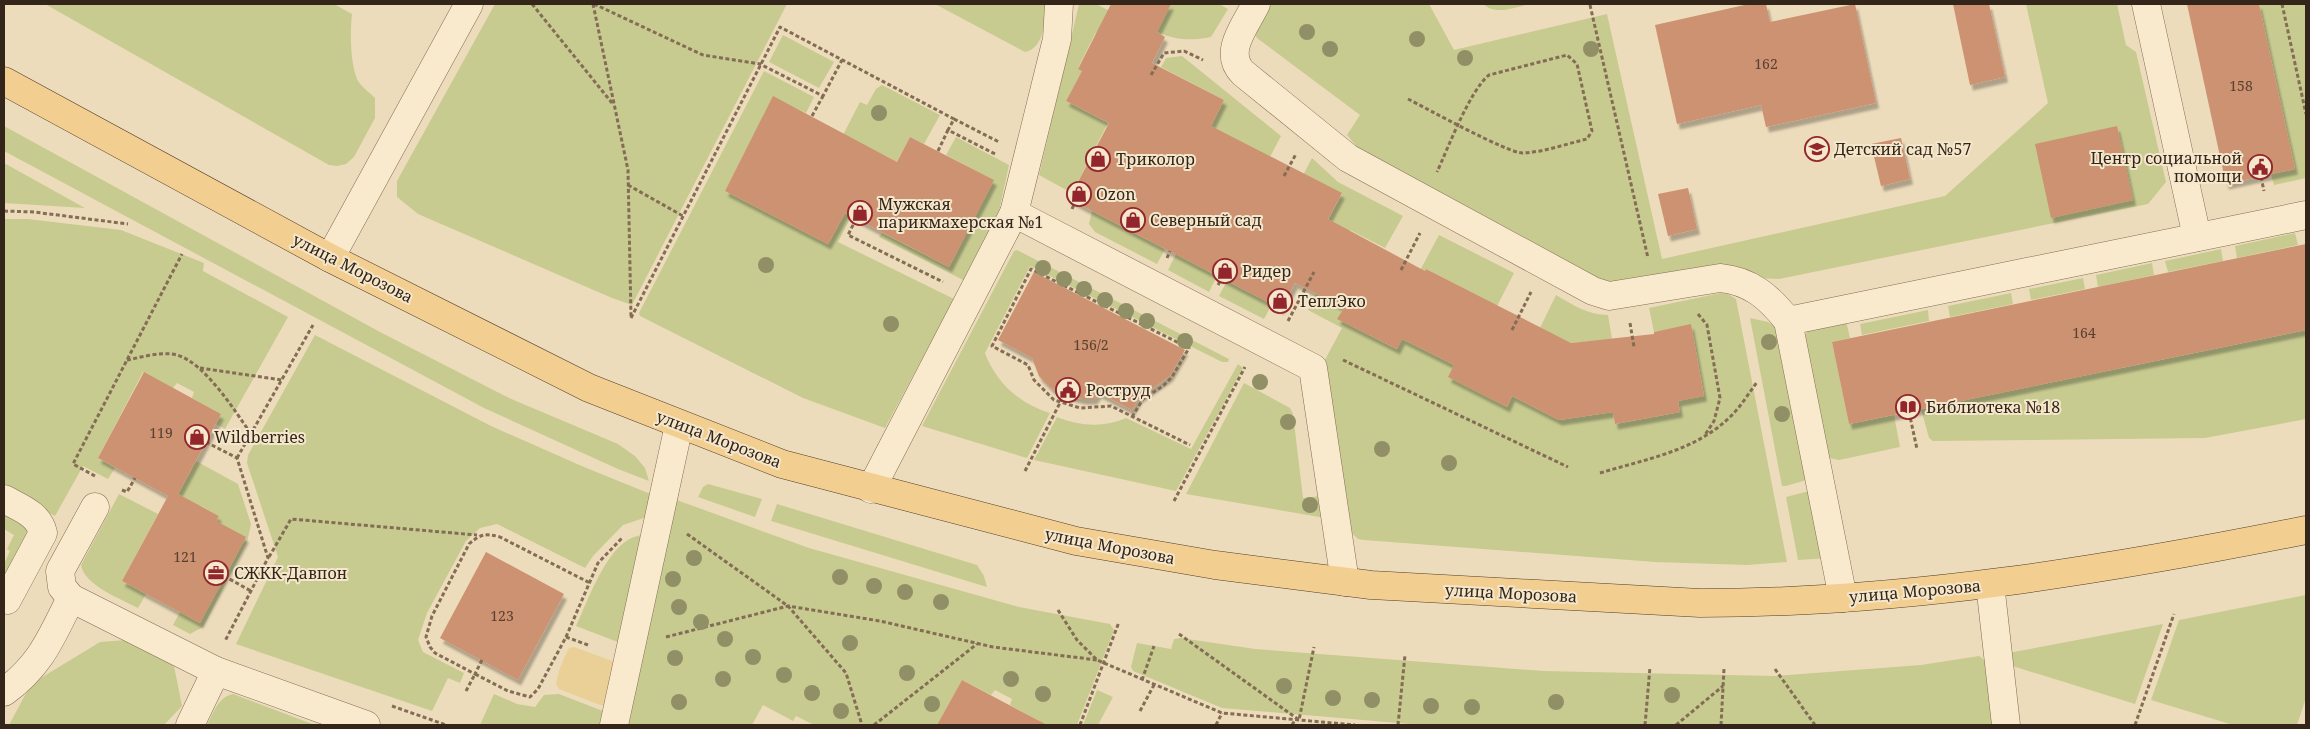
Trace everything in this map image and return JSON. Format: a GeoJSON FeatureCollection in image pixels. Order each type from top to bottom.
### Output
{"type":"FeatureCollection","features":[{"type":"Feature","properties":{"kind":"main road","name":"улица Морозова"},"geometry":{"type":"LineString","coordinates":[[4,82],[330,258],[589,388],[782,464],[871,489],[1076,541],[1215,565],[1345,582],[1700,603],[1751,603],[1843,598],[1990,584],[2198,552],[2306,530]]}},
{"type":"Feature","properties":{"kind":"street"},"geometry":{"type":"LineString","coordinates":[[330,258],[469,4]]}},
{"type":"Feature","properties":{"kind":"street"},"geometry":{"type":"LineString","coordinates":[[871,489],[1014,213],[1019,166],[1057,39],[1059,4]]}},
{"type":"Feature","properties":{"kind":"street"},"geometry":{"type":"LineString","coordinates":[[1256,4],[1234,48],[1233,56],[1238,68],[1348,158],[1593,292],[1609,296],[1720,278],[1736,280],[1754,287],[1763,293],[1788,321],[1843,598]]}},
{"type":"Feature","properties":{"kind":"street"},"geometry":{"type":"LineString","coordinates":[[2146,4],[2197,237]]}},
{"type":"Feature","properties":{"kind":"street"},"geometry":{"type":"LineString","coordinates":[[1014,213],[1313,368],[1345,582]]}},
{"type":"Feature","properties":{"kind":"street"},"geometry":{"type":"LineString","coordinates":[[1788,321],[2306,215]]}},
{"type":"Feature","properties":{"kind":"street"},"geometry":{"type":"LineString","coordinates":[[614,725],[679,425]]}},
{"type":"Feature","properties":{"kind":"street"},"geometry":{"type":"LineString","coordinates":[[4,500],[35,516],[41,524],[43,533],[7,600]]}},
{"type":"Feature","properties":{"kind":"street"},"geometry":{"type":"LineString","coordinates":[[95,507],[60,571],[62,587],[71,598],[219,658],[366,725]]}},
{"type":"Feature","properties":{"kind":"street"},"geometry":{"type":"LineString","coordinates":[[1990,584],[2006,725]]}},
{"type":"Feature","properties":{"kind":"street"},"geometry":{"type":"LineString","coordinates":[[4,692],[24,677],[42,655],[71,598]]}},
{"type":"Feature","properties":{"kind":"street"},"geometry":{"type":"LineString","coordinates":[[190,725],[219,658]]}},
{"type":"Feature","properties":{"kind":"path"},"geometry":{"type":"LineString","coordinates":[[532,4],[613,104]]}},
{"type":"Feature","properties":{"kind":"path"},"geometry":{"type":"LineString","coordinates":[[593,4],[628,170],[631,318],[780,27],[1007,147],[1019,166]]}},
{"type":"Feature","properties":{"kind":"path"},"geometry":{"type":"LineString","coordinates":[[593,4],[703,55],[760,64],[823,96]]}},
{"type":"Feature","properties":{"kind":"path"},"geometry":{"type":"LineString","coordinates":[[2282,4],[2306,114]]}},
{"type":"Feature","properties":{"kind":"path"},"geometry":{"type":"LineString","coordinates":[[1590,5],[1655,288]]}},
{"type":"Feature","properties":{"kind":"path"},"geometry":{"type":"LineString","coordinates":[[1151,75],[1164,53],[1184,51],[1207,62]]}},
{"type":"Feature","properties":{"kind":"path"},"geometry":{"type":"LineString","coordinates":[[1408,99],[1459,125],[1521,154],[1587,140],[1592,131],[1577,64],[1567,55],[1489,75],[1478,86],[1459,125],[1423,200]]}},
{"type":"Feature","properties":{"kind":"path"},"geometry":{"type":"LineString","coordinates":[[812,116],[842,60]]}},
{"type":"Feature","properties":{"kind":"path"},"geometry":{"type":"LineString","coordinates":[[938,151],[954,119]]}},
{"type":"Feature","properties":{"kind":"path"},"geometry":{"type":"LineString","coordinates":[[948,130],[1019,166]]}},
{"type":"Feature","properties":{"kind":"path"},"geometry":{"type":"LineString","coordinates":[[1284,176],[1289,167]]}},
{"type":"Feature","properties":{"kind":"path"},"geometry":{"type":"LineString","coordinates":[[2261,177],[2266,198]]}},
{"type":"Feature","properties":{"kind":"path"},"geometry":{"type":"LineString","coordinates":[[628,185],[683,216]]}},
{"type":"Feature","properties":{"kind":"path"},"geometry":{"type":"LineString","coordinates":[[4,211],[34,212],[128,224]]}},
{"type":"Feature","properties":{"kind":"path"},"geometry":{"type":"LineString","coordinates":[[856,219],[848,234],[944,282]]}},
{"type":"Feature","properties":{"kind":"path"},"geometry":{"type":"LineString","coordinates":[[1401,270],[1411,249]]}},
{"type":"Feature","properties":{"kind":"path"},"geometry":{"type":"LineString","coordinates":[[95,507],[108,483],[73,464],[182,254]]}},
{"type":"Feature","properties":{"kind":"path"},"geometry":{"type":"LineString","coordinates":[[1132,417],[1143,399],[1163,386],[1172,377],[1189,348],[1031,269],[992,346],[1028,364],[1031,375],[1039,386],[1049,396],[1060,402],[1080,408],[1111,406],[1132,417],[1190,445]]}},
{"type":"Feature","properties":{"kind":"path"},"geometry":{"type":"LineString","coordinates":[[1174,501],[1267,345],[1314,272]]}},
{"type":"Feature","properties":{"kind":"path"},"geometry":{"type":"LineString","coordinates":[[1692,307],[1707,325],[1720,398],[1714,421],[1704,438]]}},
{"type":"Feature","properties":{"kind":"path"},"geometry":{"type":"LineString","coordinates":[[1512,330],[1522,310]]}},
{"type":"Feature","properties":{"kind":"path"},"geometry":{"type":"LineString","coordinates":[[237,458],[313,325]]}},
{"type":"Feature","properties":{"kind":"path"},"geometry":{"type":"LineString","coordinates":[[1631,330],[1634,347]]}},
{"type":"Feature","properties":{"kind":"path"},"geometry":{"type":"LineString","coordinates":[[1313,368],[1328,353],[1568,467]]}},
{"type":"Feature","properties":{"kind":"path"},"geometry":{"type":"LineString","coordinates":[[127,360],[164,354],[178,355],[199,368],[230,404],[251,434]]}},
{"type":"Feature","properties":{"kind":"path"},"geometry":{"type":"LineString","coordinates":[[199,368],[282,380]]}},
{"type":"Feature","properties":{"kind":"path"},"geometry":{"type":"LineString","coordinates":[[1600,473],[1683,448],[1704,438],[1731,416],[1757,382]]}},
{"type":"Feature","properties":{"kind":"path"},"geometry":{"type":"LineString","coordinates":[[1025,471],[1064,395]]}},
{"type":"Feature","properties":{"kind":"path"},"geometry":{"type":"LineString","coordinates":[[1909,412],[1917,449]]}},
{"type":"Feature","properties":{"kind":"path"},"geometry":{"type":"LineString","coordinates":[[206,442],[237,458],[268,558]]}},
{"type":"Feature","properties":{"kind":"path"},"geometry":{"type":"LineString","coordinates":[[126,492],[135,478]]}},
{"type":"Feature","properties":{"kind":"path"},"geometry":{"type":"LineString","coordinates":[[219,658],[251,591],[290,519],[478,536],[489,534],[500,537],[590,583]]}},
{"type":"Feature","properties":{"kind":"path"},"geometry":{"type":"LineString","coordinates":[[478,536],[469,544],[432,616],[426,636],[430,647],[435,653],[508,691],[530,697],[538,689],[566,637],[598,564],[619,540],[632,531],[659,520],[788,606],[846,673],[862,725]]}},
{"type":"Feature","properties":{"kind":"path"},"geometry":{"type":"LineString","coordinates":[[224,576],[251,591]]}},
{"type":"Feature","properties":{"kind":"path"},"geometry":{"type":"LineString","coordinates":[[632,646],[788,606],[880,622],[978,644],[1097,660]]}},
{"type":"Feature","properties":{"kind":"path"},"geometry":{"type":"LineString","coordinates":[[1058,610],[1077,640],[1097,660],[1222,713],[1355,725]]}},
{"type":"Feature","properties":{"kind":"path"},"geometry":{"type":"LineString","coordinates":[[2135,725],[2174,614]]}},
{"type":"Feature","properties":{"kind":"path"},"geometry":{"type":"LineString","coordinates":[[1080,725],[1119,622]]}},
{"type":"Feature","properties":{"kind":"path"},"geometry":{"type":"LineString","coordinates":[[1179,634],[1297,720]]}},
{"type":"Feature","properties":{"kind":"path"},"geometry":{"type":"LineString","coordinates":[[566,637],[588,645]]}},
{"type":"Feature","properties":{"kind":"path"},"geometry":{"type":"LineString","coordinates":[[874,725],[978,644]]}},
{"type":"Feature","properties":{"kind":"path"},"geometry":{"type":"LineString","coordinates":[[1142,680],[1154,646]]}},
{"type":"Feature","properties":{"kind":"path"},"geometry":{"type":"LineString","coordinates":[[1292,725],[1297,720],[1314,648]]}},
{"type":"Feature","properties":{"kind":"path"},"geometry":{"type":"LineString","coordinates":[[1398,725],[1405,655]]}},
{"type":"Feature","properties":{"kind":"path"},"geometry":{"type":"LineString","coordinates":[[466,691],[482,660]]}},
{"type":"Feature","properties":{"kind":"path"},"geometry":{"type":"LineString","coordinates":[[1645,725],[1650,667]]}},
{"type":"Feature","properties":{"kind":"path"},"geometry":{"type":"LineString","coordinates":[[1721,725],[1724,669]]}},
{"type":"Feature","properties":{"kind":"path"},"geometry":{"type":"LineString","coordinates":[[1775,669],[1815,725]]}},
{"type":"Feature","properties":{"kind":"path"},"geometry":{"type":"LineString","coordinates":[[1140,711],[1154,684]]}},
{"type":"Feature","properties":{"kind":"path"},"geometry":{"type":"LineString","coordinates":[[1676,725],[1723,686]]}},
{"type":"Feature","properties":{"kind":"path"},"geometry":{"type":"LineString","coordinates":[[1216,725],[1222,713]]}},
{"type":"Feature","properties":{"kind":"green space"},"geometry":{"type":"Polygon","coordinates":[[[45,4],[334,4],[352,14],[353,66],[358,81],[375,98],[375,118],[354,157],[346,164],[329,165],[45,4]]]}},
{"type":"Feature","properties":{"kind":"green space"},"geometry":{"type":"Polygon","coordinates":[[[495,4],[787,4],[632,305],[418,214],[397,197],[397,181],[495,4]]]}},
{"type":"Feature","properties":{"kind":"green space"},"geometry":{"type":"Polygon","coordinates":[[[935,4],[1048,4],[1040,39],[1032,49],[1025,52],[935,4]]]}},
{"type":"Feature","properties":{"kind":"green space"},"geometry":{"type":"Polygon","coordinates":[[[1079,4],[1096,4],[1116,14],[1095,34],[1078,68],[1082,71],[1066,101],[1108,123],[1072,193],[1039,175],[1079,4]]]}},
{"type":"Feature","properties":{"kind":"green space"},"geometry":{"type":"Polygon","coordinates":[[[1162,4],[1169,7],[1171,4],[1219,4],[1228,9],[1211,37],[1187,39],[1164,35],[1149,28],[1162,4]]]}},
{"type":"Feature","properties":{"kind":"green space"},"geometry":{"type":"Polygon","coordinates":[[[1266,4],[1429,4],[1454,50],[1607,14],[1662,259],[1945,196],[2048,103],[2026,4],[2117,4],[2126,45],[2136,52],[2166,182],[2148,204],[1779,279],[1752,278],[1609,287],[1358,148],[1347,135],[1360,115],[1257,38],[1254,33],[1266,4]]]}},
{"type":"Feature","properties":{"kind":"green space"},"geometry":{"type":"Polygon","coordinates":[[[1483,4],[1530,4],[1500,10],[1488,8],[1483,4]]]}},
{"type":"Feature","properties":{"kind":"green space"},"geometry":{"type":"Polygon","coordinates":[[[2259,4],[2306,4],[2306,178],[2274,185],[2271,174],[2295,169],[2259,4]]]}},
{"type":"Feature","properties":{"kind":"green space"},"geometry":{"type":"Polygon","coordinates":[[[783,35],[834,62],[819,88],[769,62],[783,35]]]}},
{"type":"Feature","properties":{"kind":"green space"},"geometry":{"type":"Polygon","coordinates":[[[1182,56],[1281,136],[1270,157],[1206,135],[1224,100],[1161,67],[1166,58],[1182,56]]]}},
{"type":"Feature","properties":{"kind":"green space"},"geometry":{"type":"Polygon","coordinates":[[[764,71],[814,97],[806,113],[773,97],[725,191],[828,244],[845,213],[851,217],[838,242],[954,299],[885,428],[803,398],[640,316],[639,313],[764,71]]]}},
{"type":"Feature","properties":{"kind":"green space"},"geometry":{"type":"Polygon","coordinates":[[[882,85],[940,115],[924,144],[910,137],[897,162],[876,151],[831,158],[860,102],[867,105],[876,89],[882,85]]]}},
{"type":"Feature","properties":{"kind":"green space"},"geometry":{"type":"Polygon","coordinates":[[[4,126],[380,332],[509,398],[618,444],[635,456],[645,468],[649,481],[618,469],[484,408],[4,151],[4,126]]]}},
{"type":"Feature","properties":{"kind":"green space"},"geometry":{"type":"Polygon","coordinates":[[[956,137],[1009,165],[999,211],[963,280],[879,237],[882,233],[949,267],[993,180],[946,155],[956,137]]]}},
{"type":"Feature","properties":{"kind":"green space"},"geometry":{"type":"Polygon","coordinates":[[[1312,158],[1338,182],[1403,216],[1385,248],[1350,230],[1347,235],[1326,224],[1342,194],[1299,183],[1312,158]]]}},
{"type":"Feature","properties":{"kind":"green space"},"geometry":{"type":"Polygon","coordinates":[[[4,163],[85,208],[4,203],[4,163]]]}},
{"type":"Feature","properties":{"kind":"green space"},"geometry":{"type":"Polygon","coordinates":[[[1092,211],[1165,249],[1157,264],[1095,232],[1089,224],[1092,211]]]}},
{"type":"Feature","properties":{"kind":"green space"},"geometry":{"type":"Polygon","coordinates":[[[4,219],[28,219],[121,230],[204,263],[203,271],[288,317],[225,429],[216,424],[221,414],[192,398],[194,392],[177,383],[173,388],[143,372],[98,458],[115,468],[108,479],[83,466],[55,516],[4,488],[4,219]]]}},
{"type":"Feature","properties":{"kind":"green space"},"geometry":{"type":"Polygon","coordinates":[[[2295,233],[2298,245],[2237,258],[2235,246],[2295,233]]]}},
{"type":"Feature","properties":{"kind":"green space"},"geometry":{"type":"Polygon","coordinates":[[[1439,235],[1514,273],[1497,306],[1426,269],[1420,280],[1416,278],[1439,235]]]}},
{"type":"Feature","properties":{"kind":"green space"},"geometry":{"type":"Polygon","coordinates":[[[2221,249],[2223,261],[2168,272],[2165,261],[2221,249]]]}},
{"type":"Feature","properties":{"kind":"green space"},"geometry":{"type":"Polygon","coordinates":[[[1017,250],[1229,359],[1228,362],[1222,362],[1030,266],[985,353],[996,374],[1010,391],[1029,404],[1050,413],[1027,458],[922,426],[1014,251],[1017,250]]]}},
{"type":"Feature","properties":{"kind":"green space"},"geometry":{"type":"Polygon","coordinates":[[[1176,254],[1217,276],[1209,292],[1168,270],[1176,254]]]}},
{"type":"Feature","properties":{"kind":"green space"},"geometry":{"type":"Polygon","coordinates":[[[2152,263],[2154,275],[2098,287],[2096,275],[2152,263]]]}},
{"type":"Feature","properties":{"kind":"green space"},"geometry":{"type":"Polygon","coordinates":[[[2083,278],[2085,289],[2031,300],[2029,289],[2083,278]]]}},
{"type":"Feature","properties":{"kind":"green space"},"geometry":{"type":"Polygon","coordinates":[[[1227,281],[1272,304],[1264,319],[1219,296],[1227,281]]]}},
{"type":"Feature","properties":{"kind":"green space"},"geometry":{"type":"Polygon","coordinates":[[[1721,293],[1728,294],[1736,299],[1787,562],[1747,565],[1655,562],[1364,540],[1358,539],[1348,529],[1320,369],[1342,328],[1308,310],[1316,294],[1344,308],[1338,319],[1396,349],[1402,339],[1454,365],[1507,407],[1512,396],[1559,420],[1613,412],[1615,424],[1680,412],[1678,401],[1704,395],[1691,325],[1654,332],[1649,308],[1721,293]]]}},
{"type":"Feature","properties":{"kind":"green space"},"geometry":{"type":"Polygon","coordinates":[[[2011,293],[2013,304],[1950,317],[1948,306],[2011,293]]]}},
{"type":"Feature","properties":{"kind":"green space"},"geometry":{"type":"Polygon","coordinates":[[[1556,295],[1587,311],[1608,315],[1612,339],[1571,343],[1540,328],[1556,295]]]}},
{"type":"Feature","properties":{"kind":"green space"},"geometry":{"type":"Polygon","coordinates":[[[1928,310],[1929,321],[1862,335],[1860,324],[1928,310]]]}},
{"type":"Feature","properties":{"kind":"green space"},"geometry":{"type":"Polygon","coordinates":[[[1750,318],[1768,322],[1777,328],[1810,479],[1782,486],[1750,318]]]}},
{"type":"Feature","properties":{"kind":"green space"},"geometry":{"type":"Polygon","coordinates":[[[1846,321],[1850,338],[1832,342],[1849,424],[1894,415],[1900,447],[1839,460],[1829,458],[1805,335],[1809,329],[1846,321]]]}},
{"type":"Feature","properties":{"kind":"green space"},"geometry":{"type":"Polygon","coordinates":[[[2306,330],[2306,419],[2205,438],[1933,441],[1929,438],[1921,409],[2306,330]]]}},
{"type":"Feature","properties":{"kind":"green space"},"geometry":{"type":"Polygon","coordinates":[[[315,335],[491,426],[653,495],[647,517],[623,525],[593,556],[585,568],[497,524],[480,528],[466,541],[427,613],[418,640],[423,652],[464,673],[460,683],[448,678],[432,711],[236,644],[278,557],[247,463],[248,455],[315,335]]]}},
{"type":"Feature","properties":{"kind":"green space"},"geometry":{"type":"Polygon","coordinates":[[[1238,364],[1243,368],[1176,491],[1034,460],[1057,417],[1092,425],[1126,418],[1191,449],[1238,364]]]}},
{"type":"Feature","properties":{"kind":"green space"},"geometry":{"type":"Polygon","coordinates":[[[1244,383],[1290,408],[1293,414],[1303,498],[1321,496],[1325,518],[1186,494],[1244,383]]]}},
{"type":"Feature","properties":{"kind":"green space"},"geometry":{"type":"Polygon","coordinates":[[[196,461],[238,484],[251,524],[247,542],[203,627],[190,634],[173,625],[180,612],[200,623],[216,521],[219,516],[201,506],[198,511],[175,500],[196,461]]]}},
{"type":"Feature","properties":{"kind":"green space"},"geometry":{"type":"Polygon","coordinates":[[[708,484],[762,499],[755,517],[698,497],[703,487],[708,484]]]}},
{"type":"Feature","properties":{"kind":"green space"},"geometry":{"type":"Polygon","coordinates":[[[1813,490],[1828,558],[1798,560],[1786,497],[1813,490]]]}},
{"type":"Feature","properties":{"kind":"green space"},"geometry":{"type":"Polygon","coordinates":[[[119,494],[158,514],[122,581],[146,594],[138,608],[96,585],[89,579],[81,565],[119,494]]]}},
{"type":"Feature","properties":{"kind":"green space"},"geometry":{"type":"Polygon","coordinates":[[[674,499],[809,548],[1019,607],[1110,624],[1114,630],[1077,725],[1037,725],[1039,721],[1010,705],[1012,699],[995,690],[991,695],[962,680],[937,725],[814,725],[796,716],[793,721],[763,705],[752,725],[622,725],[674,499]]]}},
{"type":"Feature","properties":{"kind":"green space"},"geometry":{"type":"Polygon","coordinates":[[[777,504],[977,565],[984,576],[987,587],[771,521],[777,504]]]}},
{"type":"Feature","properties":{"kind":"green space"},"geometry":{"type":"Polygon","coordinates":[[[5,515],[31,531],[4,593],[4,564],[10,551],[7,549],[14,535],[4,529],[5,515]]]}},
{"type":"Feature","properties":{"kind":"green space"},"geometry":{"type":"Polygon","coordinates":[[[650,535],[623,644],[576,626],[592,589],[615,552],[634,537],[650,535]]]}},
{"type":"Feature","properties":{"kind":"green space"},"geometry":{"type":"Polygon","coordinates":[[[2306,595],[2306,698],[2297,725],[2233,725],[2151,700],[2179,620],[2306,595]]]}},
{"type":"Feature","properties":{"kind":"green space"},"geometry":{"type":"Polygon","coordinates":[[[2163,624],[2135,704],[2009,665],[2008,653],[2163,624]]]}},
{"type":"Feature","properties":{"kind":"green space"},"geometry":{"type":"Polygon","coordinates":[[[1181,638],[1255,649],[1544,671],[1775,676],[1921,665],[1979,656],[1987,662],[1993,725],[1421,725],[1222,708],[1133,671],[1131,667],[1137,643],[1171,649],[1174,639],[1181,638]]]}},
{"type":"Feature","properties":{"kind":"green space"},"geometry":{"type":"Polygon","coordinates":[[[140,639],[174,666],[182,706],[164,725],[9,725],[31,684],[100,642],[140,639]]]}},
{"type":"Feature","properties":{"kind":"green space"},"geometry":{"type":"Polygon","coordinates":[[[1097,690],[1113,697],[1098,725],[1083,725],[1097,690]]]}},
{"type":"Feature","properties":{"kind":"green space"},"geometry":{"type":"Polygon","coordinates":[[[233,694],[315,725],[207,725],[220,702],[233,694]]]}},
{"type":"Feature","properties":{"kind":"green space"},"geometry":{"type":"Polygon","coordinates":[[[494,694],[517,704],[535,707],[544,695],[559,694],[608,713],[605,725],[480,725],[494,694]]]}},
{"type":"Feature","properties":{"kind":"sand"},"geometry":{"type":"Polygon","coordinates":[[[574,647],[615,662],[606,705],[600,705],[559,689],[556,684],[559,670],[567,652],[569,648],[574,647]]]}},
{"type":"Feature","properties":{"kind":"building"},"geometry":{"type":"Polygon","coordinates":[[[1111,4],[1171,4],[1157,32],[1165,37],[1152,63],[1224,100],[1211,126],[1342,193],[1328,219],[1425,271],[1426,269],[1571,343],[1654,334],[1654,332],[1691,324],[1704,396],[1678,401],[1680,412],[1615,424],[1613,412],[1559,420],[1512,396],[1507,407],[1448,377],[1454,365],[1402,339],[1397,349],[1337,319],[1344,308],[1295,283],[1281,309],[1069,199],[1109,123],[1066,101],[1082,71],[1078,69],[1111,4]]]}},
{"type":"Feature","properties":{"kind":"building"},"geometry":{"type":"Polygon","coordinates":[[[1749,4],[1766,4],[1770,22],[1855,4],[1876,103],[1766,127],[1761,105],[1677,124],[1655,25],[1749,4]]]}},
{"type":"Feature","properties":{"kind":"building"},"geometry":{"type":"Polygon","coordinates":[[[1953,4],[1989,4],[2005,77],[1970,85],[1953,4]]]}},
{"type":"Feature","properties":{"kind":"building"},"geometry":{"type":"Polygon","coordinates":[[[2187,4],[2259,4],[2295,169],[2226,184],[2187,4]]]}},
{"type":"Feature","properties":{"kind":"building"},"geometry":{"type":"Polygon","coordinates":[[[773,96],[897,162],[910,137],[994,180],[949,267],[845,213],[828,244],[725,191],[773,96]]]}},
{"type":"Feature","properties":{"kind":"building"},"geometry":{"type":"Polygon","coordinates":[[[2117,126],[2133,200],[2051,218],[2035,144],[2117,126]]]}},
{"type":"Feature","properties":{"kind":"building"},"geometry":{"type":"Polygon","coordinates":[[[1901,138],[1910,179],[1881,186],[1871,144],[1901,138]]]}},
{"type":"Feature","properties":{"kind":"building"},"geometry":{"type":"Polygon","coordinates":[[[1688,188],[1697,229],[1668,236],[1658,194],[1688,188]]]}},
{"type":"Feature","properties":{"kind":"building"},"geometry":{"type":"Polygon","coordinates":[[[2306,244],[2306,330],[1849,424],[1832,342],[2306,244]]]}},
{"type":"Feature","properties":{"kind":"building"},"geometry":{"type":"Polygon","coordinates":[[[1034,272],[1185,350],[1170,376],[1139,398],[1132,410],[1099,393],[1094,399],[1083,399],[1064,395],[1051,388],[1039,376],[1032,358],[998,340],[1034,272]]]}},
{"type":"Feature","properties":{"kind":"building"},"geometry":{"type":"Polygon","coordinates":[[[144,372],[221,414],[178,494],[219,516],[216,521],[246,537],[200,623],[122,581],[168,496],[98,458],[144,372]]]}},
{"type":"Feature","properties":{"kind":"building"},"geometry":{"type":"Polygon","coordinates":[[[486,552],[564,594],[518,680],[440,638],[486,552]]]}},
{"type":"Feature","properties":{"kind":"building"},"geometry":{"type":"Polygon","coordinates":[[[962,680],[1047,725],[937,725],[962,680]]]}},
{"type":"Feature","properties":{"kind":"place","name":"Детский сад №57"},"geometry":{"type":"Point","coordinates":[1817,149]}},
{"type":"Feature","properties":{"kind":"place","name":"Триколор"},"geometry":{"type":"Point","coordinates":[1098,159]}},
{"type":"Feature","properties":{"kind":"place","name":"Центр социальной помощи"},"geometry":{"type":"Point","coordinates":[2260,167]}},
{"type":"Feature","properties":{"kind":"place","name":"Ozon"},"geometry":{"type":"Point","coordinates":[1079,194]}},
{"type":"Feature","properties":{"kind":"place","name":"Мужская парикмахерская №1"},"geometry":{"type":"Point","coordinates":[860,213]}},
{"type":"Feature","properties":{"kind":"place","name":"Северный сад"},"geometry":{"type":"Point","coordinates":[1133,220]}},
{"type":"Feature","properties":{"kind":"place","name":"Ридер"},"geometry":{"type":"Point","coordinates":[1225,271]}},
{"type":"Feature","properties":{"kind":"place","name":"ТеплЭко"},"geometry":{"type":"Point","coordinates":[1280,301]}},
{"type":"Feature","properties":{"kind":"place","name":"Роструд"},"geometry":{"type":"Point","coordinates":[1068,390]}},
{"type":"Feature","properties":{"kind":"place","name":"Библиотека №18"},"geometry":{"type":"Point","coordinates":[1908,407]}},
{"type":"Feature","properties":{"kind":"place","name":"Wildberries"},"geometry":{"type":"Point","coordinates":[197,437]}},
{"type":"Feature","properties":{"kind":"place","name":"СЖКК-Давпон"},"geometry":{"type":"Point","coordinates":[216,573]}}]}
